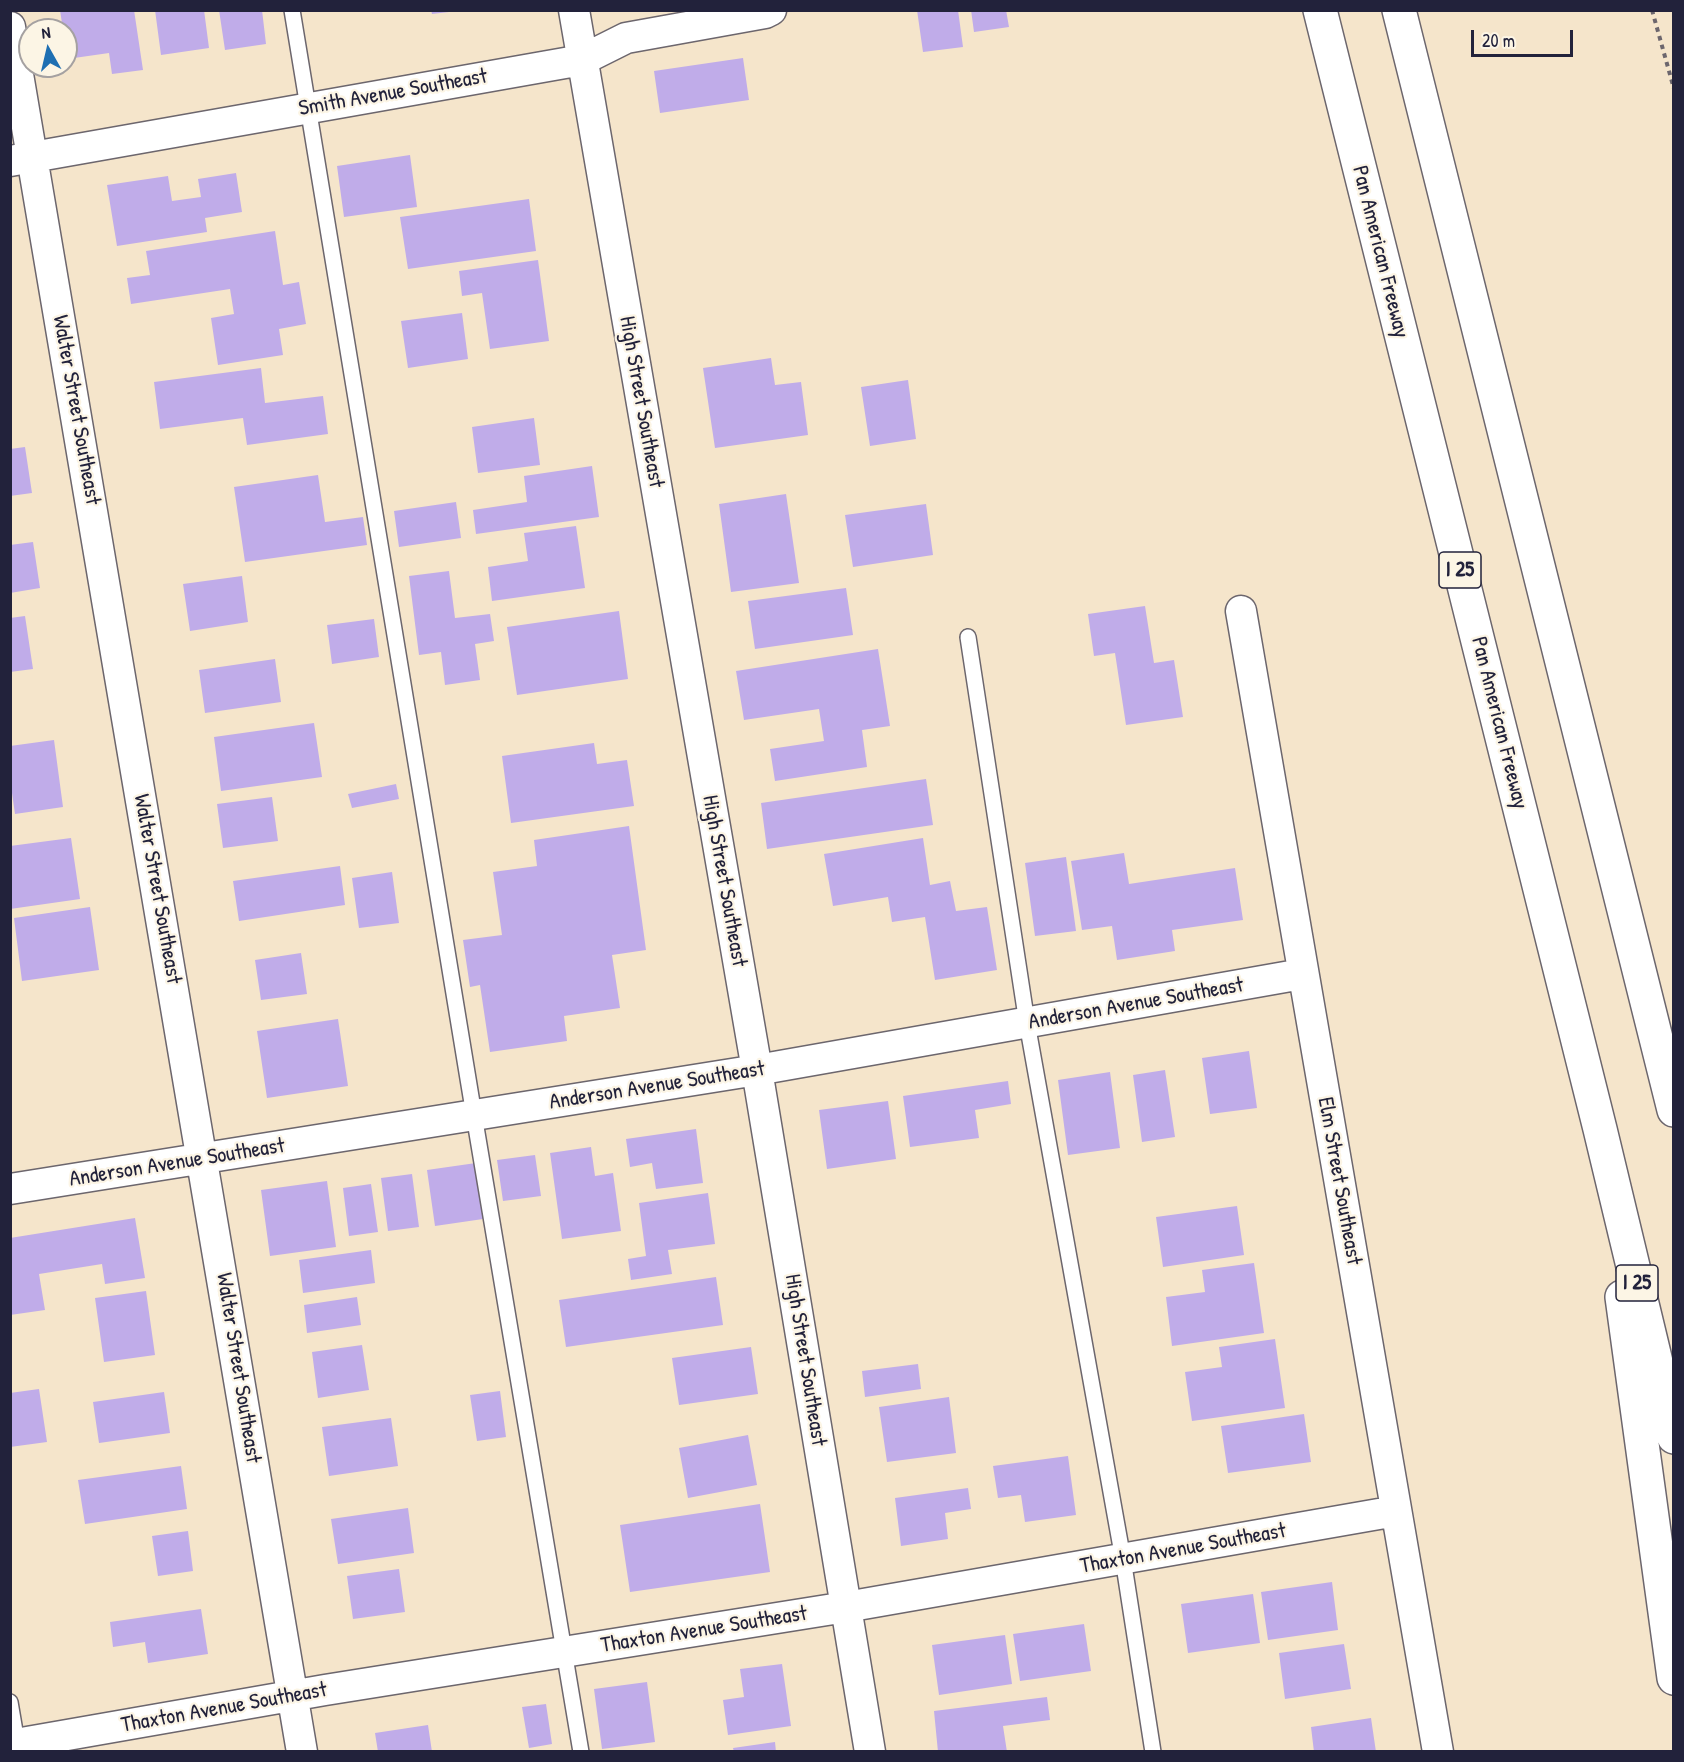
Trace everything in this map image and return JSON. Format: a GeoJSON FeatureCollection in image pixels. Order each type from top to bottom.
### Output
{"type":"FeatureCollection","features":[{"type":"Feature","properties":{"kind":"highway","name":"Pan American Freeway"},"geometry":{"type":"LineString","coordinates":[[1320,10],[1600,1129],[1674,1437]]}},
{"type":"Feature","properties":{"kind":"highway"},"geometry":{"type":"LineString","coordinates":[[1399,10],[1674,1110]]}},
{"type":"Feature","properties":{"kind":"highway"},"geometry":{"type":"LineString","coordinates":[[1658,1044],[1674,1089]]}},
{"type":"Feature","properties":{"kind":"highway"},"geometry":{"type":"LineString","coordinates":[[1600,1129],[1634,1398],[1674,1678]]}},
{"type":"Feature","properties":{"kind":"street","name":"High Street Southeast"},"geometry":{"type":"LineString","coordinates":[[574,10],[757,1070],[870,1752]]}},
{"type":"Feature","properties":{"kind":"street","name":"Smith Avenue Southeast"},"geometry":{"type":"LineString","coordinates":[[22,159],[582,60],[626,38],[765,13],[771,10]]}},
{"type":"Feature","properties":{"kind":"street","name":"Walter Street Southeast"},"geometry":{"type":"LineString","coordinates":[[10,27],[22,159],[203,1159],[302,1752]]}},
{"type":"Feature","properties":{"kind":"street","name":"Elm Street Southeast"},"geometry":{"type":"LineString","coordinates":[[1241,611],[1438,1752]]}},
{"type":"Feature","properties":{"kind":"street","name":"Anderson Avenue Southeast"},"geometry":{"type":"LineString","coordinates":[[10,1189],[757,1070],[1302,974]]}},
{"type":"Feature","properties":{"kind":"street","name":"Thaxton Avenue Southeast"},"geometry":{"type":"LineString","coordinates":[[15,1747],[293,1696],[846,1607],[1396,1511]]}},
{"type":"Feature","properties":{"kind":"lane"},"geometry":{"type":"LineString","coordinates":[[292,10],[581,1752]]}},
{"type":"Feature","properties":{"kind":"lane"},"geometry":{"type":"LineString","coordinates":[[968,637],[1027,1023],[1123,1559],[1154,1752]]}},
{"type":"Feature","properties":{"kind":"lane"},"geometry":{"type":"LineString","coordinates":[[10,1702],[15,1747]]}},
{"type":"Feature","properties":{"kind":"path"},"geometry":{"type":"LineString","coordinates":[[1652,10],[1674,89]]}},
{"type":"Feature","properties":{"kind":"building"},"geometry":{"type":"Polygon","coordinates":[[[60,10],[134,10],[143,70],[112,74],[109,53],[78,57],[78,18],[61,18],[60,10]]]}},
{"type":"Feature","properties":{"kind":"building"},"geometry":{"type":"Polygon","coordinates":[[[155,10],[204,10],[209,48],[161,55],[155,10]]]}},
{"type":"Feature","properties":{"kind":"building"},"geometry":{"type":"Polygon","coordinates":[[[219,10],[262,10],[266,44],[225,50],[219,10]]]}},
{"type":"Feature","properties":{"kind":"building"},"geometry":{"type":"Polygon","coordinates":[[[431,10],[449,10],[449,12],[432,14],[431,10]]]}},
{"type":"Feature","properties":{"kind":"building"},"geometry":{"type":"Polygon","coordinates":[[[917,10],[958,10],[963,47],[923,52],[917,10]]]}},
{"type":"Feature","properties":{"kind":"building"},"geometry":{"type":"Polygon","coordinates":[[[971,10],[1006,10],[1009,27],[974,32],[971,10]]]}},
{"type":"Feature","properties":{"kind":"building"},"geometry":{"type":"Polygon","coordinates":[[[743,58],[749,100],[660,113],[654,71],[743,58]]]}},
{"type":"Feature","properties":{"kind":"building"},"geometry":{"type":"Polygon","coordinates":[[[410,155],[417,207],[344,217],[337,166],[410,155]]]}},
{"type":"Feature","properties":{"kind":"building"},"geometry":{"type":"Polygon","coordinates":[[[236,173],[242,212],[205,218],[207,232],[117,246],[107,185],[168,176],[172,201],[201,197],[198,179],[236,173]]]}},
{"type":"Feature","properties":{"kind":"building"},"geometry":{"type":"Polygon","coordinates":[[[529,199],[536,251],[408,269],[400,217],[529,199]]]}},
{"type":"Feature","properties":{"kind":"building"},"geometry":{"type":"Polygon","coordinates":[[[275,231],[283,285],[299,282],[306,324],[279,329],[283,355],[218,365],[211,318],[234,314],[230,289],[131,304],[127,278],[150,275],[146,251],[275,231]]]}},
{"type":"Feature","properties":{"kind":"building"},"geometry":{"type":"Polygon","coordinates":[[[538,260],[549,341],[490,349],[482,293],[462,296],[459,271],[538,260]]]}},
{"type":"Feature","properties":{"kind":"building"},"geometry":{"type":"Polygon","coordinates":[[[462,313],[468,359],[408,368],[401,321],[462,313]]]}},
{"type":"Feature","properties":{"kind":"building"},"geometry":{"type":"Polygon","coordinates":[[[771,358],[775,385],[801,382],[808,435],[715,448],[703,368],[771,358]]]}},
{"type":"Feature","properties":{"kind":"building"},"geometry":{"type":"Polygon","coordinates":[[[261,368],[265,403],[323,396],[328,434],[247,445],[243,418],[160,429],[154,382],[261,368]]]}},
{"type":"Feature","properties":{"kind":"building"},"geometry":{"type":"Polygon","coordinates":[[[908,380],[916,439],[870,446],[861,387],[908,380]]]}},
{"type":"Feature","properties":{"kind":"building"},"geometry":{"type":"Polygon","coordinates":[[[534,418],[540,465],[478,473],[472,427],[534,418]]]}},
{"type":"Feature","properties":{"kind":"building"},"geometry":{"type":"Polygon","coordinates":[[[25,447],[32,493],[10,496],[10,449],[25,447]]]}},
{"type":"Feature","properties":{"kind":"building"},"geometry":{"type":"Polygon","coordinates":[[[592,466],[599,517],[476,534],[473,510],[527,502],[524,476],[592,466]]]}},
{"type":"Feature","properties":{"kind":"building"},"geometry":{"type":"Polygon","coordinates":[[[318,475],[325,522],[363,517],[367,545],[245,562],[234,487],[318,475]]]}},
{"type":"Feature","properties":{"kind":"building"},"geometry":{"type":"Polygon","coordinates":[[[786,494],[799,583],[731,592],[719,504],[786,494]]]}},
{"type":"Feature","properties":{"kind":"building"},"geometry":{"type":"Polygon","coordinates":[[[456,502],[461,538],[399,547],[394,511],[456,502]]]}},
{"type":"Feature","properties":{"kind":"building"},"geometry":{"type":"Polygon","coordinates":[[[926,504],[933,555],[853,567],[845,515],[926,504]]]}},
{"type":"Feature","properties":{"kind":"building"},"geometry":{"type":"Polygon","coordinates":[[[576,526],[585,588],[492,601],[488,567],[528,561],[524,533],[576,526]]]}},
{"type":"Feature","properties":{"kind":"building"},"geometry":{"type":"Polygon","coordinates":[[[33,542],[40,588],[10,593],[10,545],[33,542]]]}},
{"type":"Feature","properties":{"kind":"building"},"geometry":{"type":"Polygon","coordinates":[[[449,571],[455,618],[490,614],[494,641],[475,644],[480,680],[445,685],[441,652],[419,655],[409,576],[449,571]]]}},
{"type":"Feature","properties":{"kind":"building"},"geometry":{"type":"Polygon","coordinates":[[[242,576],[248,622],[190,631],[183,584],[242,576]]]}},
{"type":"Feature","properties":{"kind":"building"},"geometry":{"type":"Polygon","coordinates":[[[846,588],[853,635],[755,649],[748,601],[846,588]]]}},
{"type":"Feature","properties":{"kind":"building"},"geometry":{"type":"Polygon","coordinates":[[[1145,606],[1154,663],[1174,660],[1183,717],[1126,725],[1115,653],[1094,656],[1088,614],[1145,606]]]}},
{"type":"Feature","properties":{"kind":"building"},"geometry":{"type":"Polygon","coordinates":[[[619,611],[628,679],[517,695],[507,627],[619,611]]]}},
{"type":"Feature","properties":{"kind":"building"},"geometry":{"type":"Polygon","coordinates":[[[25,616],[33,669],[10,672],[10,618],[25,616]]]}},
{"type":"Feature","properties":{"kind":"building"},"geometry":{"type":"Polygon","coordinates":[[[374,619],[379,657],[332,664],[327,625],[374,619]]]}},
{"type":"Feature","properties":{"kind":"building"},"geometry":{"type":"Polygon","coordinates":[[[878,649],[890,726],[862,730],[867,767],[775,781],[770,749],[824,741],[819,709],[744,720],[736,671],[878,649]]]}},
{"type":"Feature","properties":{"kind":"building"},"geometry":{"type":"Polygon","coordinates":[[[275,659],[281,702],[205,713],[199,670],[275,659]]]}},
{"type":"Feature","properties":{"kind":"building"},"geometry":{"type":"Polygon","coordinates":[[[314,723],[322,777],[221,791],[214,737],[314,723]]]}},
{"type":"Feature","properties":{"kind":"building"},"geometry":{"type":"Polygon","coordinates":[[[54,740],[63,807],[15,814],[10,779],[10,746],[54,740]]]}},
{"type":"Feature","properties":{"kind":"building"},"geometry":{"type":"Polygon","coordinates":[[[594,743],[597,764],[627,760],[634,806],[511,823],[502,756],[594,743]]]}},
{"type":"Feature","properties":{"kind":"building"},"geometry":{"type":"Polygon","coordinates":[[[926,779],[933,825],[767,849],[761,803],[926,779]]]}},
{"type":"Feature","properties":{"kind":"building"},"geometry":{"type":"Polygon","coordinates":[[[396,784],[399,799],[352,808],[348,794],[396,784]]]}},
{"type":"Feature","properties":{"kind":"building"},"geometry":{"type":"Polygon","coordinates":[[[272,797],[278,841],[223,848],[217,804],[272,797]]]}},
{"type":"Feature","properties":{"kind":"building"},"geometry":{"type":"Polygon","coordinates":[[[629,826],[646,950],[612,955],[620,1008],[564,1016],[567,1041],[490,1052],[480,985],[470,987],[463,940],[502,935],[493,872],[537,866],[534,840],[629,826]]]}},
{"type":"Feature","properties":{"kind":"building"},"geometry":{"type":"Polygon","coordinates":[[[71,838],[80,899],[10,909],[10,846],[71,838]]]}},
{"type":"Feature","properties":{"kind":"building"},"geometry":{"type":"Polygon","coordinates":[[[923,838],[930,885],[950,881],[956,911],[987,907],[997,970],[935,980],[925,917],[892,922],[888,897],[833,906],[824,854],[923,838]]]}},
{"type":"Feature","properties":{"kind":"building"},"geometry":{"type":"Polygon","coordinates":[[[1124,853],[1129,884],[1235,868],[1243,920],[1172,930],[1175,951],[1117,960],[1112,926],[1082,930],[1071,861],[1124,853]]]}},
{"type":"Feature","properties":{"kind":"building"},"geometry":{"type":"Polygon","coordinates":[[[1066,857],[1076,931],[1035,936],[1025,863],[1066,857]]]}},
{"type":"Feature","properties":{"kind":"building"},"geometry":{"type":"Polygon","coordinates":[[[340,866],[345,905],[239,921],[233,881],[340,866]]]}},
{"type":"Feature","properties":{"kind":"building"},"geometry":{"type":"Polygon","coordinates":[[[392,872],[399,923],[359,928],[352,878],[392,872]]]}},
{"type":"Feature","properties":{"kind":"building"},"geometry":{"type":"Polygon","coordinates":[[[90,907],[99,970],[22,981],[14,918],[90,907]]]}},
{"type":"Feature","properties":{"kind":"building"},"geometry":{"type":"Polygon","coordinates":[[[301,953],[307,994],[261,1000],[255,960],[301,953]]]}},
{"type":"Feature","properties":{"kind":"building"},"geometry":{"type":"Polygon","coordinates":[[[338,1019],[348,1086],[267,1098],[257,1031],[338,1019]]]}},
{"type":"Feature","properties":{"kind":"building"},"geometry":{"type":"Polygon","coordinates":[[[1249,1051],[1257,1108],[1210,1114],[1202,1058],[1249,1051]]]}},
{"type":"Feature","properties":{"kind":"building"},"geometry":{"type":"Polygon","coordinates":[[[1165,1070],[1175,1137],[1142,1142],[1133,1075],[1165,1070]]]}},
{"type":"Feature","properties":{"kind":"building"},"geometry":{"type":"Polygon","coordinates":[[[1110,1072],[1120,1148],[1068,1155],[1058,1080],[1110,1072]]]}},
{"type":"Feature","properties":{"kind":"building"},"geometry":{"type":"Polygon","coordinates":[[[1008,1081],[1011,1104],[975,1110],[979,1138],[910,1147],[903,1096],[1008,1081]]]}},
{"type":"Feature","properties":{"kind":"building"},"geometry":{"type":"Polygon","coordinates":[[[888,1101],[896,1159],[827,1169],[819,1110],[888,1101]]]}},
{"type":"Feature","properties":{"kind":"building"},"geometry":{"type":"Polygon","coordinates":[[[696,1129],[703,1183],[656,1189],[652,1163],[630,1167],[626,1139],[696,1129]]]}},
{"type":"Feature","properties":{"kind":"building"},"geometry":{"type":"Polygon","coordinates":[[[591,1147],[595,1176],[613,1173],[621,1231],[562,1239],[550,1153],[591,1147]]]}},
{"type":"Feature","properties":{"kind":"building"},"geometry":{"type":"Polygon","coordinates":[[[535,1155],[541,1196],[503,1201],[497,1160],[535,1155]]]}},
{"type":"Feature","properties":{"kind":"building"},"geometry":{"type":"Polygon","coordinates":[[[476,1163],[483,1219],[435,1226],[427,1170],[476,1163]]]}},
{"type":"Feature","properties":{"kind":"building"},"geometry":{"type":"Polygon","coordinates":[[[412,1174],[419,1227],[388,1231],[381,1178],[412,1174]]]}},
{"type":"Feature","properties":{"kind":"building"},"geometry":{"type":"Polygon","coordinates":[[[327,1181],[336,1247],[270,1256],[261,1190],[327,1181]]]}},
{"type":"Feature","properties":{"kind":"building"},"geometry":{"type":"Polygon","coordinates":[[[371,1184],[378,1232],[349,1236],[343,1188],[371,1184]]]}},
{"type":"Feature","properties":{"kind":"building"},"geometry":{"type":"Polygon","coordinates":[[[708,1193],[715,1244],[668,1250],[672,1274],[631,1280],[628,1259],[646,1256],[639,1203],[708,1193]]]}},
{"type":"Feature","properties":{"kind":"building"},"geometry":{"type":"Polygon","coordinates":[[[1237,1206],[1244,1255],[1163,1267],[1156,1217],[1237,1206]]]}},
{"type":"Feature","properties":{"kind":"building"},"geometry":{"type":"Polygon","coordinates":[[[135,1218],[145,1278],[105,1284],[102,1264],[39,1274],[45,1310],[10,1315],[10,1238],[135,1218]]]}},
{"type":"Feature","properties":{"kind":"building"},"geometry":{"type":"Polygon","coordinates":[[[371,1250],[375,1283],[303,1293],[299,1260],[371,1250]]]}},
{"type":"Feature","properties":{"kind":"building"},"geometry":{"type":"Polygon","coordinates":[[[1254,1263],[1264,1333],[1172,1346],[1166,1297],[1205,1292],[1202,1270],[1254,1263]]]}},
{"type":"Feature","properties":{"kind":"building"},"geometry":{"type":"Polygon","coordinates":[[[716,1277],[723,1325],[566,1347],[559,1300],[716,1277]]]}},
{"type":"Feature","properties":{"kind":"building"},"geometry":{"type":"Polygon","coordinates":[[[146,1291],[155,1355],[104,1362],[95,1298],[146,1291]]]}},
{"type":"Feature","properties":{"kind":"building"},"geometry":{"type":"Polygon","coordinates":[[[357,1297],[361,1325],[307,1333],[304,1305],[357,1297]]]}},
{"type":"Feature","properties":{"kind":"building"},"geometry":{"type":"Polygon","coordinates":[[[1275,1339],[1285,1408],[1192,1421],[1185,1372],[1222,1367],[1219,1347],[1275,1339]]]}},
{"type":"Feature","properties":{"kind":"building"},"geometry":{"type":"Polygon","coordinates":[[[362,1345],[369,1390],[318,1398],[312,1352],[362,1345]]]}},
{"type":"Feature","properties":{"kind":"building"},"geometry":{"type":"Polygon","coordinates":[[[751,1347],[758,1394],[679,1405],[672,1358],[751,1347]]]}},
{"type":"Feature","properties":{"kind":"building"},"geometry":{"type":"Polygon","coordinates":[[[918,1364],[921,1389],[865,1397],[862,1371],[918,1364]]]}},
{"type":"Feature","properties":{"kind":"building"},"geometry":{"type":"Polygon","coordinates":[[[39,1389],[47,1442],[10,1447],[10,1393],[39,1389]]]}},
{"type":"Feature","properties":{"kind":"building"},"geometry":{"type":"Polygon","coordinates":[[[500,1391],[506,1437],[477,1441],[470,1395],[500,1391]]]}},
{"type":"Feature","properties":{"kind":"building"},"geometry":{"type":"Polygon","coordinates":[[[164,1392],[170,1433],[99,1443],[93,1402],[164,1392]]]}},
{"type":"Feature","properties":{"kind":"building"},"geometry":{"type":"Polygon","coordinates":[[[949,1397],[956,1453],[887,1462],[879,1407],[949,1397]]]}},
{"type":"Feature","properties":{"kind":"building"},"geometry":{"type":"Polygon","coordinates":[[[1304,1414],[1311,1462],[1228,1473],[1221,1426],[1304,1414]]]}},
{"type":"Feature","properties":{"kind":"building"},"geometry":{"type":"Polygon","coordinates":[[[391,1418],[398,1466],[329,1476],[322,1427],[391,1418]]]}},
{"type":"Feature","properties":{"kind":"building"},"geometry":{"type":"Polygon","coordinates":[[[748,1435],[757,1485],[688,1498],[679,1448],[748,1435]]]}},
{"type":"Feature","properties":{"kind":"building"},"geometry":{"type":"Polygon","coordinates":[[[1068,1456],[1076,1515],[1025,1522],[1021,1495],[998,1498],[993,1466],[1068,1456]]]}},
{"type":"Feature","properties":{"kind":"building"},"geometry":{"type":"Polygon","coordinates":[[[181,1466],[187,1509],[85,1524],[78,1480],[181,1466]]]}},
{"type":"Feature","properties":{"kind":"building"},"geometry":{"type":"Polygon","coordinates":[[[968,1488],[971,1509],[945,1513],[948,1539],[901,1546],[895,1498],[968,1488]]]}},
{"type":"Feature","properties":{"kind":"building"},"geometry":{"type":"Polygon","coordinates":[[[760,1504],[770,1572],[630,1592],[620,1525],[760,1504]]]}},
{"type":"Feature","properties":{"kind":"building"},"geometry":{"type":"Polygon","coordinates":[[[408,1508],[414,1553],[338,1564],[331,1519],[408,1508]]]}},
{"type":"Feature","properties":{"kind":"building"},"geometry":{"type":"Polygon","coordinates":[[[188,1531],[193,1571],[158,1576],[152,1536],[188,1531]]]}},
{"type":"Feature","properties":{"kind":"building"},"geometry":{"type":"Polygon","coordinates":[[[399,1569],[405,1612],[353,1619],[347,1576],[399,1569]]]}},
{"type":"Feature","properties":{"kind":"building"},"geometry":{"type":"Polygon","coordinates":[[[1332,1582],[1338,1630],[1268,1640],[1261,1592],[1332,1582]]]}},
{"type":"Feature","properties":{"kind":"building"},"geometry":{"type":"Polygon","coordinates":[[[1253,1594],[1260,1643],[1188,1653],[1181,1604],[1253,1594]]]}},
{"type":"Feature","properties":{"kind":"building"},"geometry":{"type":"Polygon","coordinates":[[[201,1609],[208,1654],[148,1663],[145,1642],[113,1647],[110,1622],[201,1609]]]}},
{"type":"Feature","properties":{"kind":"building"},"geometry":{"type":"Polygon","coordinates":[[[1084,1624],[1091,1671],[1020,1681],[1013,1634],[1084,1624]]]}},
{"type":"Feature","properties":{"kind":"building"},"geometry":{"type":"Polygon","coordinates":[[[1005,1635],[1012,1684],[939,1695],[932,1645],[1005,1635]]]}},
{"type":"Feature","properties":{"kind":"building"},"geometry":{"type":"Polygon","coordinates":[[[1344,1644],[1351,1689],[1285,1699],[1279,1653],[1344,1644]]]}},
{"type":"Feature","properties":{"kind":"building"},"geometry":{"type":"Polygon","coordinates":[[[782,1664],[791,1726],[728,1735],[723,1700],[744,1697],[740,1669],[782,1664]]]}},
{"type":"Feature","properties":{"kind":"building"},"geometry":{"type":"Polygon","coordinates":[[[647,1682],[655,1742],[602,1749],[594,1689],[647,1682]]]}},
{"type":"Feature","properties":{"kind":"building"},"geometry":{"type":"Polygon","coordinates":[[[1047,1697],[1050,1720],[1003,1726],[1007,1752],[938,1752],[934,1711],[1047,1697]]]}},
{"type":"Feature","properties":{"kind":"building"},"geometry":{"type":"Polygon","coordinates":[[[546,1704],[552,1744],[529,1748],[522,1707],[546,1704]]]}},
{"type":"Feature","properties":{"kind":"building"},"geometry":{"type":"Polygon","coordinates":[[[1371,1718],[1376,1752],[1314,1752],[1311,1727],[1371,1718]]]}},
{"type":"Feature","properties":{"kind":"building"},"geometry":{"type":"Polygon","coordinates":[[[428,1725],[432,1752],[378,1752],[375,1733],[428,1725]]]}},
{"type":"Feature","properties":{"kind":"building"},"geometry":{"type":"Polygon","coordinates":[[[775,1742],[776,1752],[734,1752],[733,1748],[775,1742]]]}}]}
